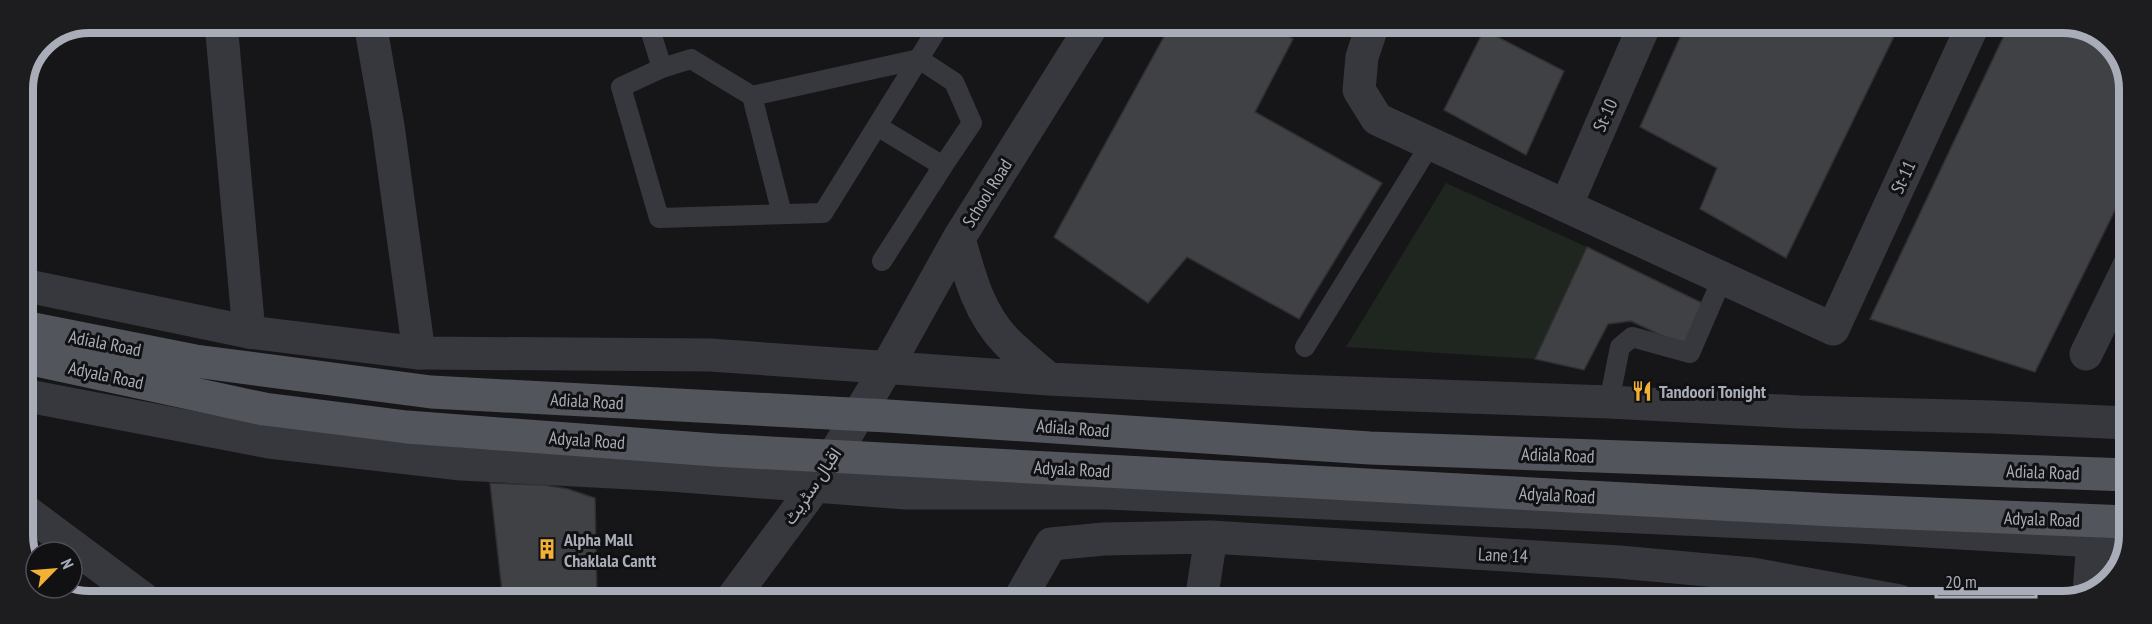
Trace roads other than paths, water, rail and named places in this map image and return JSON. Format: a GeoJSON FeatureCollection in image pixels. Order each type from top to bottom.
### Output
{"type":"FeatureCollection","features":[{"type":"Feature","properties":{"kind":"main road","name":"Adiala Road"},"geometry":{"type":"LineString","coordinates":[[33,329],[195,361],[431,392],[888,416],[1371,448],[2119,475]]}},
{"type":"Feature","properties":{"kind":"main road","name":"Adyala Road"},"geometry":{"type":"LineString","coordinates":[[33,359],[264,409],[430,429],[715,450],[1833,510],[2119,522]]}},
{"type":"Feature","properties":{"kind":"street"},"geometry":{"type":"LineString","coordinates":[[222,33],[249,332]]}},
{"type":"Feature","properties":{"kind":"street"},"geometry":{"type":"LineString","coordinates":[[372,33],[388,126],[419,353]]}},
{"type":"Feature","properties":{"kind":"street","name":"School Road"},"geometry":{"type":"LineString","coordinates":[[887,367],[959,238],[1087,33]]}},
{"type":"Feature","properties":{"kind":"street"},"geometry":{"type":"LineString","coordinates":[[1370,33],[1362,57],[1359,90],[1377,119],[1722,279]]}},
{"type":"Feature","properties":{"kind":"street","name":"St-10"},"geometry":{"type":"LineString","coordinates":[[1566,206],[1641,33]]}},
{"type":"Feature","properties":{"kind":"street","name":"St-11"},"geometry":{"type":"LineString","coordinates":[[1722,279],[1833,329],[1969,33]]}},
{"type":"Feature","properties":{"kind":"street"},"geometry":{"type":"LineString","coordinates":[[959,238],[972,285],[987,314],[1006,340],[1049,379]]}},
{"type":"Feature","properties":{"kind":"street"},"geometry":{"type":"LineString","coordinates":[[2086,354],[2119,285]]}},
{"type":"Feature","properties":{"kind":"street"},"geometry":{"type":"LineString","coordinates":[[33,287],[249,332],[419,353],[710,355],[1049,379],[1294,391],[2119,423]]}},
{"type":"Feature","properties":{"kind":"street","name":"اقبال سٹریٹ"},"geometry":{"type":"LineString","coordinates":[[738,591],[816,485],[887,367]]}},
{"type":"Feature","properties":{"kind":"street"},"geometry":{"type":"LineString","coordinates":[[33,397],[269,442],[461,464],[670,475],[906,493],[1107,493],[1835,526],[2119,543]]}},
{"type":"Feature","properties":{"kind":"street"},"geometry":{"type":"LineString","coordinates":[[33,516],[133,591]]}},
{"type":"Feature","properties":{"kind":"street"},"geometry":{"type":"LineString","coordinates":[[1203,591],[1211,537]]}},
{"type":"Feature","properties":{"kind":"street","name":"Lane 14"},"geometry":{"type":"LineString","coordinates":[[1024,591],[1051,544],[1104,539],[1211,537],[1619,562],[1752,574],[1845,591]]}},
{"type":"Feature","properties":{"kind":"street"},"geometry":{"type":"LineString","coordinates":[[2090,584],[2093,541]]}},
{"type":"Feature","properties":{"kind":"lane"},"geometry":{"type":"LineString","coordinates":[[651,33],[662,68]]}},
{"type":"Feature","properties":{"kind":"lane"},"geometry":{"type":"LineString","coordinates":[[882,261],[972,123],[954,82],[919,59],[752,96],[691,59],[662,68],[621,87],[659,218],[823,213],[919,59],[935,33]]}},
{"type":"Feature","properties":{"kind":"lane"},"geometry":{"type":"LineString","coordinates":[[752,96],[782,214]]}},
{"type":"Feature","properties":{"kind":"lane"},"geometry":{"type":"LineString","coordinates":[[877,126],[943,166]]}},
{"type":"Feature","properties":{"kind":"lane"},"geometry":{"type":"LineString","coordinates":[[1305,347],[1431,143]]}},
{"type":"Feature","properties":{"kind":"lane"},"geometry":{"type":"LineString","coordinates":[[1609,402],[1620,347],[1632,337],[1690,353],[1722,279]]}},
{"type":"Feature","properties":{"kind":"place","name":"Tandoori Tonight"},"geometry":{"type":"Point","coordinates":[1642,391]}},
{"type":"Feature","properties":{"kind":"place","name":"Alpha Mall Chaklala Cantt"},"geometry":{"type":"Point","coordinates":[547,549]}}]}
